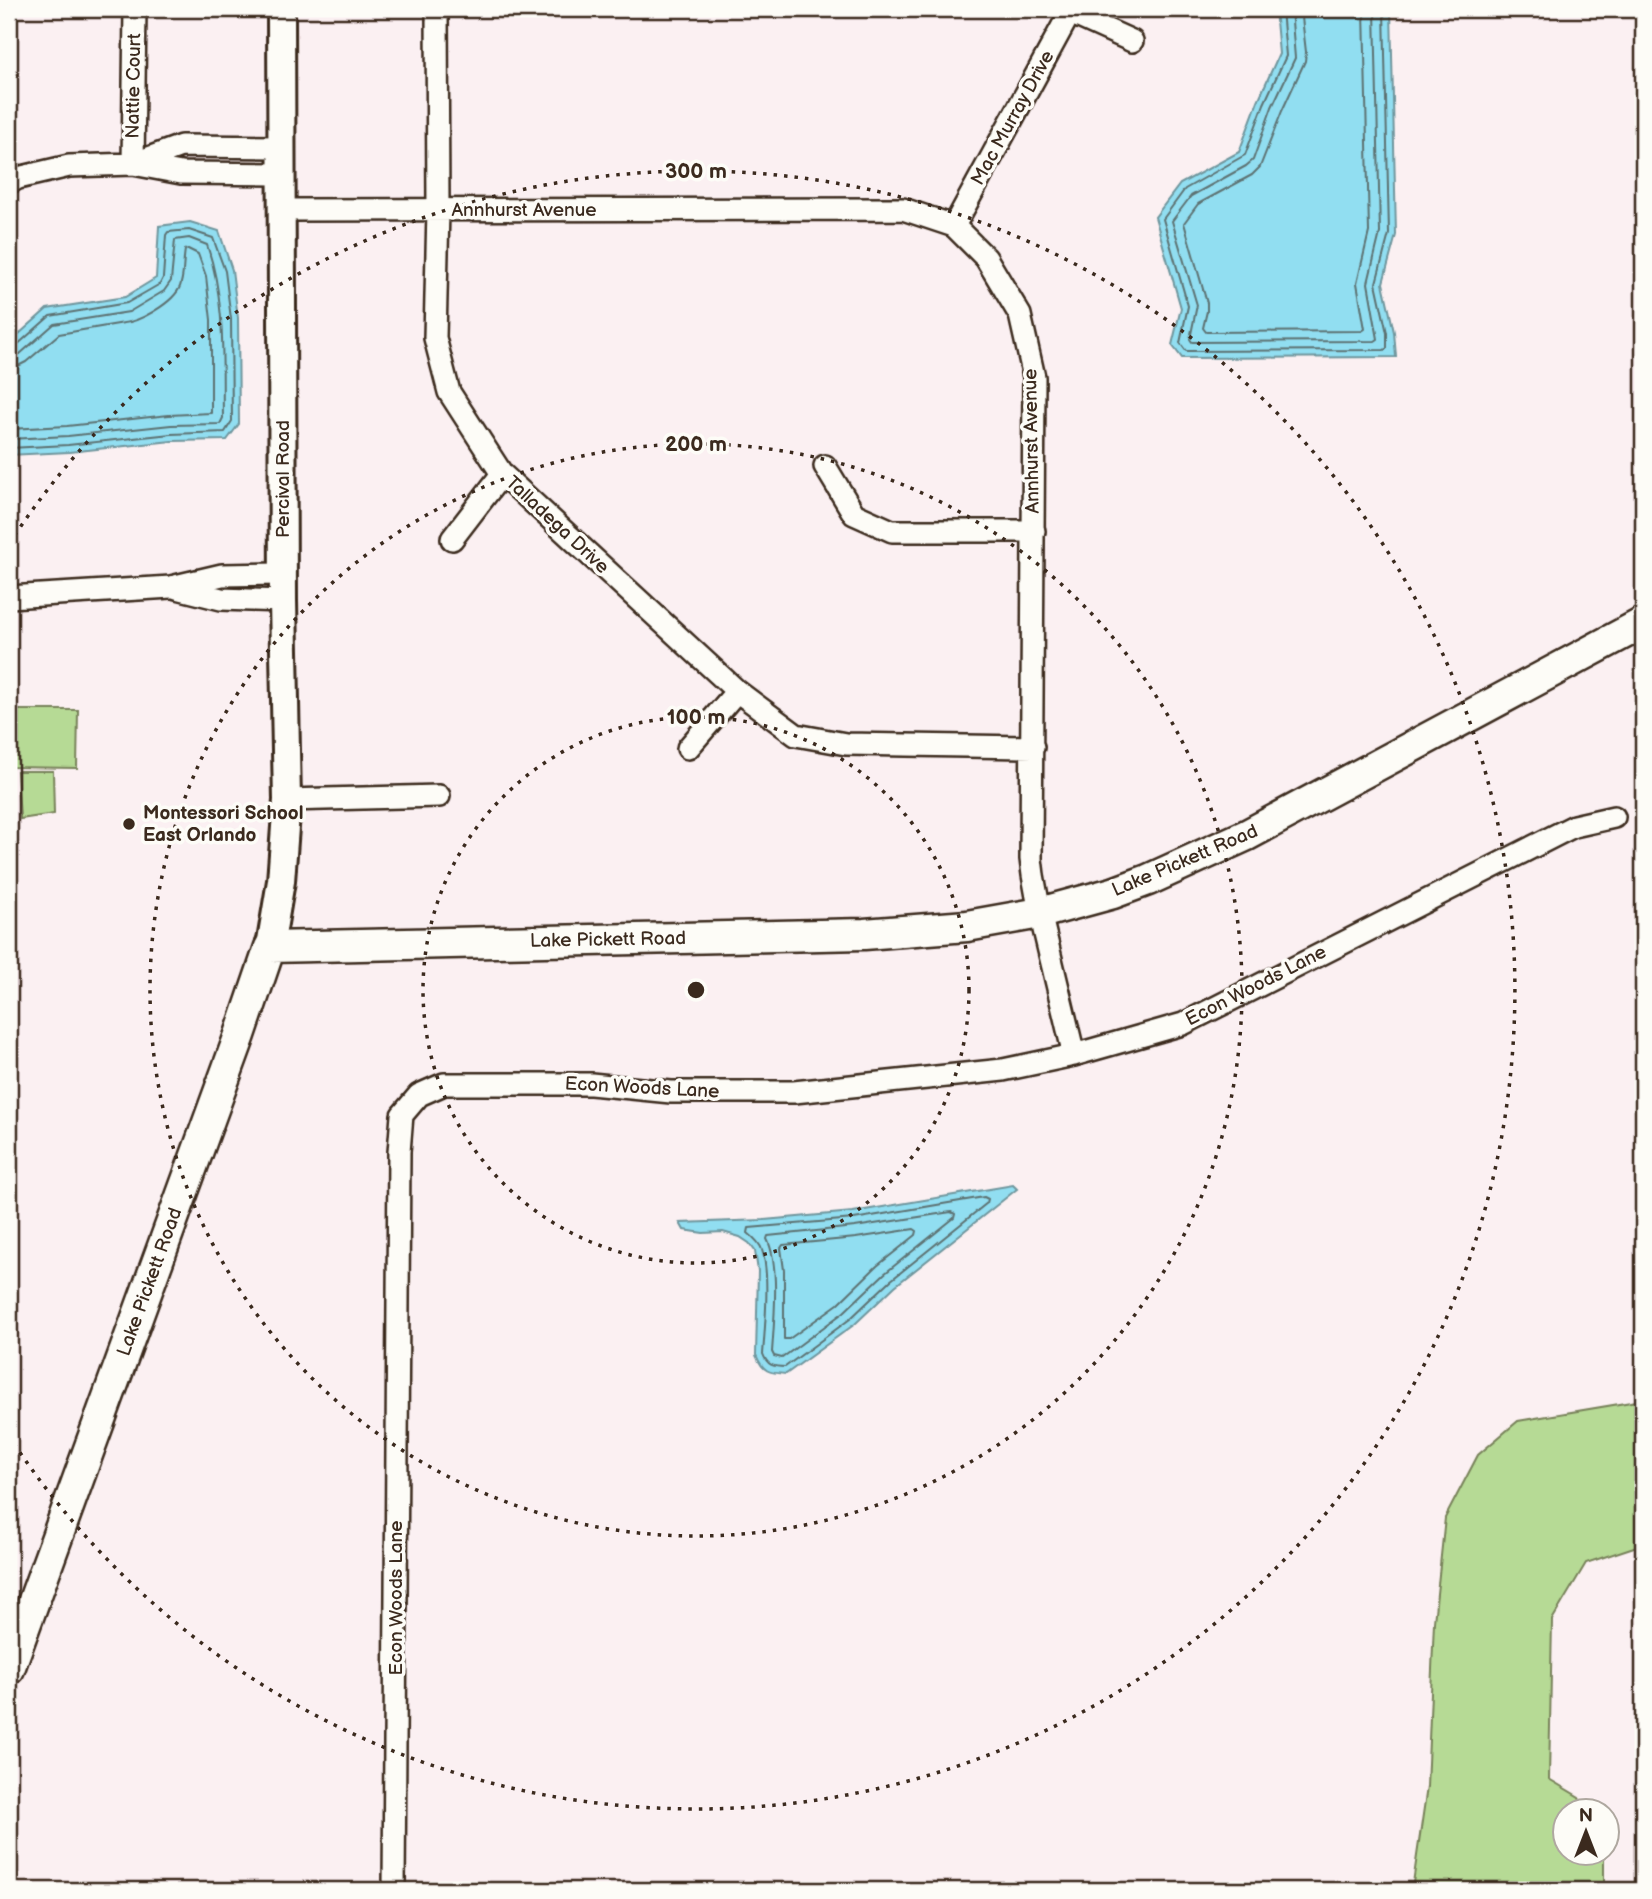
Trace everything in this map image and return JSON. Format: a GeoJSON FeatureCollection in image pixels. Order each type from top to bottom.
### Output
{"type":"FeatureCollection","features":[{"type":"Feature","properties":{"kind":"main road","name":"Lake Pickett Road"},"geometry":{"type":"LineString","coordinates":[[9,1669],[270,947],[864,934],[957,927],[1040,913],[1113,893],[1148,880],[1247,835],[1643,623]]}},
{"type":"Feature","properties":{"kind":"street","name":"Nattie Court"},"geometry":{"type":"LineString","coordinates":[[133,164],[135,9]]}},
{"type":"Feature","properties":{"kind":"street","name":"Percival Road"},"geometry":{"type":"LineString","coordinates":[[270,947],[281,881],[287,800],[283,601],[281,9]]}},
{"type":"Feature","properties":{"kind":"street","name":"Talladega Drive"},"geometry":{"type":"LineString","coordinates":[[437,9],[438,210],[435,338],[449,392],[502,474],[737,691],[796,736],[846,744],[1033,747]]}},
{"type":"Feature","properties":{"kind":"street"},"geometry":{"type":"LineString","coordinates":[[1071,11],[1132,41]]}},
{"type":"Feature","properties":{"kind":"street","name":"Mac Murray Drive"},"geometry":{"type":"LineString","coordinates":[[954,226],[1071,11]]}},
{"type":"Feature","properties":{"kind":"street"},"geometry":{"type":"LineString","coordinates":[[133,164],[181,146],[282,147]]}},
{"type":"Feature","properties":{"kind":"street"},"geometry":{"type":"LineString","coordinates":[[9,183],[18,178],[69,166],[133,164],[181,173],[282,174]]}},
{"type":"Feature","properties":{"kind":"street","name":"Annhurst Avenue"},"geometry":{"type":"LineString","coordinates":[[283,210],[902,209],[954,226],[986,258],[1020,314],[1034,377],[1032,876],[1074,1055]]}},
{"type":"Feature","properties":{"kind":"street"},"geometry":{"type":"LineString","coordinates":[[825,466],[854,514],[892,531],[1034,531]]}},
{"type":"Feature","properties":{"kind":"street"},"geometry":{"type":"LineString","coordinates":[[452,539],[502,474]]}},
{"type":"Feature","properties":{"kind":"street"},"geometry":{"type":"LineString","coordinates":[[9,597],[171,587],[222,575],[283,574]]}},
{"type":"Feature","properties":{"kind":"street"},"geometry":{"type":"LineString","coordinates":[[171,587],[220,599],[283,601]]}},
{"type":"Feature","properties":{"kind":"street"},"geometry":{"type":"LineString","coordinates":[[688,748],[737,691]]}},
{"type":"Feature","properties":{"kind":"street"},"geometry":{"type":"LineString","coordinates":[[287,800],[439,796]]}},
{"type":"Feature","properties":{"kind":"street","name":"Econ Woods Lane"},"geometry":{"type":"LineString","coordinates":[[394,1890],[398,1166],[401,1115],[419,1095],[444,1084],[590,1084],[671,1092],[794,1092],[1003,1070],[1074,1055],[1183,1024],[1574,826],[1614,817]]}},
{"type":"Feature","properties":{"kind":"green space"},"geometry":{"type":"Polygon","coordinates":[[[9,710],[78,710],[77,768],[9,767],[9,710]]]}},
{"type":"Feature","properties":{"kind":"green space"},"geometry":{"type":"Polygon","coordinates":[[[17,771],[53,771],[54,814],[20,819],[17,771]]]}},
{"type":"Feature","properties":{"kind":"green space"},"geometry":{"type":"Polygon","coordinates":[[[1643,1400],[1643,1544],[1586,1563],[1552,1620],[1549,1779],[1580,1798],[1550,1798],[1550,1868],[1604,1868],[1604,1890],[1412,1890],[1427,1787],[1434,1622],[1445,1518],[1478,1455],[1518,1421],[1643,1400]]]}},
{"type":"Feature","properties":{"kind":"water"},"geometry":{"type":"Polygon","coordinates":[[[1275,9],[1391,9],[1396,235],[1383,283],[1394,332],[1396,357],[1182,358],[1172,345],[1181,308],[1155,217],[1180,184],[1239,152],[1279,54],[1275,9]]]}},
{"type":"Feature","properties":{"kind":"water"},"geometry":{"type":"Polygon","coordinates":[[[190,222],[219,231],[232,270],[238,318],[239,424],[227,440],[172,441],[69,452],[9,455],[9,343],[47,309],[125,297],[156,278],[159,226],[190,222]]]}},
{"type":"Feature","properties":{"kind":"water"},"geometry":{"type":"Polygon","coordinates":[[[1013,1185],[1017,1189],[895,1286],[855,1324],[786,1374],[767,1371],[756,1355],[758,1271],[755,1251],[740,1237],[723,1232],[684,1230],[680,1223],[764,1220],[853,1212],[1013,1185]]]}},
{"type":"Feature","properties":{"kind":"place","name":"Montessori School East Orlando"},"geometry":{"type":"Point","coordinates":[129,824]}}]}
